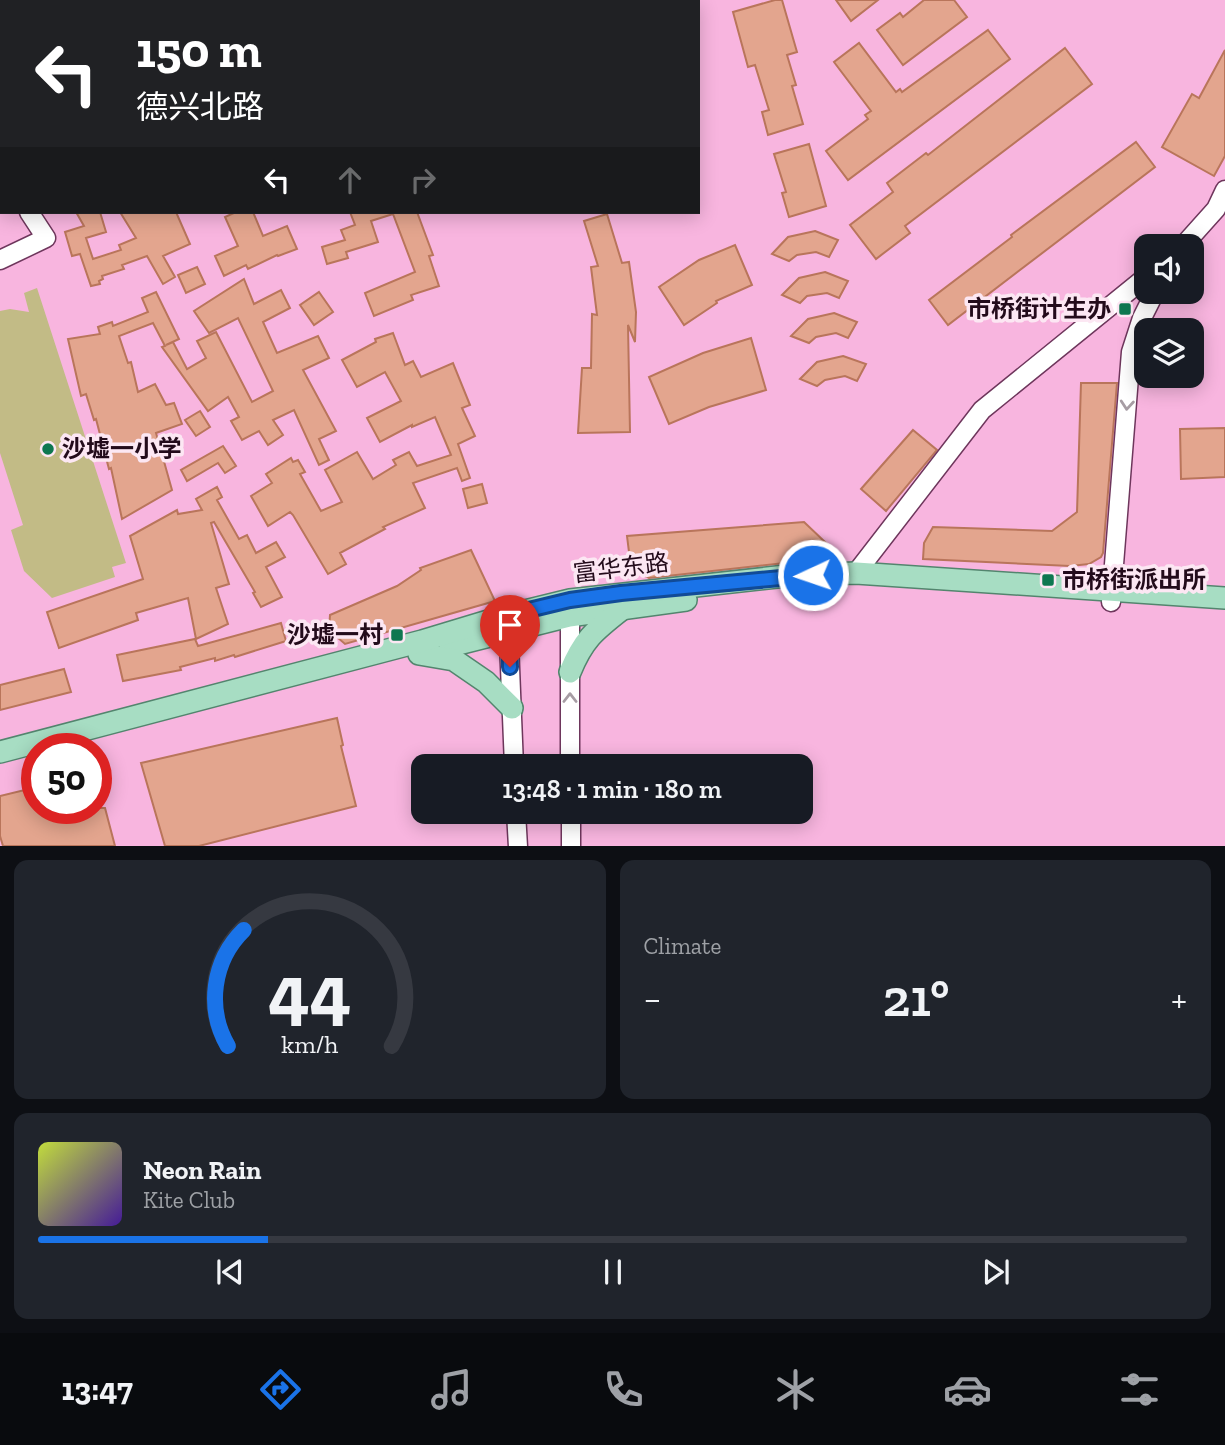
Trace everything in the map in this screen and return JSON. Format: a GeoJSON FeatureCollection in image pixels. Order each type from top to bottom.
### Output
{"type":"FeatureCollection","features":[{"type":"Feature","properties":{"kind":"main road","name":"富华东路"},"geometry":{"type":"LineString","coordinates":[[0,752],[422,641],[569,608],[782,576],[856,573],[1112,596],[1225,610]]}},
{"type":"Feature","properties":{"kind":"main road","name":"富华东路"},"geometry":{"type":"LineString","coordinates":[[569,608],[621,609],[765,591],[890,587],[1225,598]]}},
{"type":"Feature","properties":{"kind":"main road"},"geometry":{"type":"LineString","coordinates":[[570,672],[580,647],[596,629],[621,609]]}},
{"type":"Feature","properties":{"kind":"main road","name":"富华东路"},"geometry":{"type":"LineString","coordinates":[[112,736],[419,654],[508,623]]}},
{"type":"Feature","properties":{"kind":"main road"},"geometry":{"type":"LineString","coordinates":[[419,654],[454,660],[486,682],[512,708]]}},
{"type":"Feature","properties":{"kind":"main road"},"geometry":{"type":"LineString","coordinates":[[0,766],[21,760]]}},
{"type":"Feature","properties":{"kind":"street"},"geometry":{"type":"LineString","coordinates":[[1195,234],[1220,208],[1225,190]]}},
{"type":"Feature","properties":{"kind":"street"},"geometry":{"type":"LineString","coordinates":[[0,260],[46,238],[30,214]]}},
{"type":"Feature","properties":{"kind":"street"},"geometry":{"type":"LineString","coordinates":[[856,573],[982,410],[1134,287]]}},
{"type":"Feature","properties":{"kind":"street"},"geometry":{"type":"LineString","coordinates":[[1112,596],[1131,352],[1149,304]]}},
{"type":"Feature","properties":{"kind":"street"},"geometry":{"type":"LineString","coordinates":[[569,608],[570,754]]}},
{"type":"Feature","properties":{"kind":"street"},"geometry":{"type":"LineString","coordinates":[[508,623],[514,754]]}},
{"type":"Feature","properties":{"kind":"street"},"geometry":{"type":"LineString","coordinates":[[517,824],[518,846]]}},
{"type":"Feature","properties":{"kind":"street"},"geometry":{"type":"LineString","coordinates":[[571,824],[571,846]]}},
{"type":"Feature","properties":{"kind":"shaded area","name":"沙墟一小学"},"geometry":{"type":"Polygon","coordinates":[[[37,288],[126,563],[112,567],[115,577],[52,598],[24,571],[11,530],[23,525],[0,453],[0,311],[10,309],[29,312],[24,293],[37,288]]]}},
{"type":"Feature","properties":{"kind":"building"},"geometry":{"type":"Polygon","coordinates":[[[782,0],[797,52],[787,55],[796,85],[792,86],[803,124],[768,135],[762,112],[769,110],[755,65],[748,67],[733,12],[782,0]]]}},
{"type":"Feature","properties":{"kind":"building"},"geometry":{"type":"Polygon","coordinates":[[[836,0],[878,0],[851,21],[836,0]]]}},
{"type":"Feature","properties":{"kind":"building"},"geometry":{"type":"Polygon","coordinates":[[[924,0],[954,0],[967,17],[903,65],[877,30],[900,13],[903,17],[924,0]]]}},
{"type":"Feature","properties":{"kind":"building"},"geometry":{"type":"Polygon","coordinates":[[[988,30],[1010,59],[848,180],[826,151],[868,119],[865,115],[871,111],[834,62],[859,43],[896,92],[900,89],[902,92],[988,30]]]}},
{"type":"Feature","properties":{"kind":"building"},"geometry":{"type":"Polygon","coordinates":[[[1065,48],[1092,84],[905,226],[910,233],[876,259],[850,225],[893,192],[887,183],[926,153],[928,155],[1065,48]]]}},
{"type":"Feature","properties":{"kind":"building"},"geometry":{"type":"Polygon","coordinates":[[[1225,50],[1225,156],[1214,176],[1162,147],[1192,94],[1199,98],[1225,50]]]}},
{"type":"Feature","properties":{"kind":"building"},"geometry":{"type":"Polygon","coordinates":[[[1136,142],[1155,167],[948,325],[929,300],[1136,142]]]}},
{"type":"Feature","properties":{"kind":"building"},"geometry":{"type":"Polygon","coordinates":[[[809,144],[826,206],[789,217],[782,193],[786,192],[774,154],[809,144]]]}},
{"type":"Feature","properties":{"kind":"building"},"geometry":{"type":"Polygon","coordinates":[[[77,214],[101,214],[106,232],[86,238],[93,259],[121,250],[119,245],[136,238],[121,214],[177,214],[190,244],[163,256],[175,277],[163,284],[147,256],[122,265],[124,269],[102,276],[100,284],[91,286],[80,254],[72,256],[65,232],[84,226],[77,214]]]}},
{"type":"Feature","properties":{"kind":"building"},"geometry":{"type":"Polygon","coordinates":[[[232,214],[254,214],[263,236],[287,226],[297,249],[248,269],[246,265],[224,276],[215,256],[238,246],[225,217],[232,214]]]}},
{"type":"Feature","properties":{"kind":"building"},"geometry":{"type":"Polygon","coordinates":[[[351,214],[393,214],[371,221],[378,242],[346,252],[348,258],[327,264],[322,247],[345,240],[341,230],[355,225],[351,214]]]}},
{"type":"Feature","properties":{"kind":"building"},"geometry":{"type":"Polygon","coordinates":[[[393,214],[418,214],[433,255],[429,256],[439,286],[411,295],[413,300],[374,316],[365,293],[415,272],[393,214]]]}},
{"type":"Feature","properties":{"kind":"building"},"geometry":{"type":"Polygon","coordinates":[[[607,214],[622,263],[629,262],[636,312],[635,342],[628,325],[630,432],[578,433],[582,368],[591,368],[592,314],[597,315],[591,267],[598,266],[584,221],[607,214]]]}},
{"type":"Feature","properties":{"kind":"building"},"geometry":{"type":"Polygon","coordinates":[[[815,231],[838,240],[829,257],[816,252],[797,255],[789,261],[772,254],[788,237],[815,231]]]}},
{"type":"Feature","properties":{"kind":"building"},"geometry":{"type":"Polygon","coordinates":[[[735,245],[752,285],[716,301],[717,303],[684,325],[659,287],[699,260],[735,245]]]}},
{"type":"Feature","properties":{"kind":"building"},"geometry":{"type":"Polygon","coordinates":[[[197,267],[205,284],[186,293],[178,275],[197,267]]]}},
{"type":"Feature","properties":{"kind":"building"},"geometry":{"type":"Polygon","coordinates":[[[825,272],[848,281],[839,298],[827,293],[807,296],[800,303],[782,295],[799,278],[825,272]]]}},
{"type":"Feature","properties":{"kind":"building"},"geometry":{"type":"Polygon","coordinates":[[[244,279],[254,304],[281,290],[290,308],[263,322],[277,353],[318,336],[329,358],[303,370],[336,431],[319,439],[329,460],[319,465],[294,410],[273,420],[283,435],[268,445],[259,431],[242,440],[231,421],[239,417],[228,397],[208,411],[162,347],[165,346],[153,323],[119,336],[128,363],[131,362],[138,392],[155,384],[166,405],[174,403],[182,424],[156,433],[172,490],[122,519],[111,468],[109,469],[96,419],[94,420],[86,394],[81,396],[68,339],[100,334],[98,327],[112,322],[113,326],[148,312],[142,298],[156,292],[179,339],[166,345],[173,342],[187,369],[206,358],[197,341],[216,332],[252,402],[273,391],[238,318],[209,333],[194,311],[244,279]]]}},
{"type":"Feature","properties":{"kind":"building"},"geometry":{"type":"Polygon","coordinates":[[[319,292],[333,312],[314,325],[300,305],[319,292]]]}},
{"type":"Feature","properties":{"kind":"building"},"geometry":{"type":"Polygon","coordinates":[[[834,313],[857,322],[848,338],[836,333],[816,337],[809,343],[791,336],[808,319],[834,313]]]}},
{"type":"Feature","properties":{"kind":"building"},"geometry":{"type":"Polygon","coordinates":[[[393,333],[405,365],[413,361],[421,377],[453,363],[470,405],[462,408],[475,436],[458,444],[470,478],[462,481],[457,468],[413,483],[425,508],[383,527],[385,529],[340,553],[346,564],[328,574],[293,515],[290,512],[268,526],[251,496],[272,483],[266,474],[291,458],[293,462],[298,460],[305,472],[300,474],[321,511],[342,502],[325,470],[357,452],[373,479],[396,465],[393,460],[409,452],[417,466],[451,455],[435,417],[412,425],[380,442],[367,418],[401,401],[385,372],[357,387],[342,360],[376,342],[375,339],[393,333]]]}},
{"type":"Feature","properties":{"kind":"building"},"geometry":{"type":"Polygon","coordinates":[[[751,338],[766,390],[709,407],[669,424],[649,377],[703,353],[751,338]]]}},
{"type":"Feature","properties":{"kind":"building"},"geometry":{"type":"Polygon","coordinates":[[[843,356],[866,364],[857,381],[845,376],[825,380],[817,386],[800,379],[817,362],[843,356]]]}},
{"type":"Feature","properties":{"kind":"building"},"geometry":{"type":"Polygon","coordinates":[[[1081,383],[1117,383],[1101,557],[1089,564],[1070,566],[923,559],[924,543],[933,527],[1052,531],[1077,512],[1081,383]]]}},
{"type":"Feature","properties":{"kind":"building"},"geometry":{"type":"Polygon","coordinates":[[[200,411],[210,427],[196,436],[185,420],[200,411]]]}},
{"type":"Feature","properties":{"kind":"building"},"geometry":{"type":"Polygon","coordinates":[[[1225,428],[1225,477],[1181,479],[1180,429],[1225,428]]]}},
{"type":"Feature","properties":{"kind":"building"},"geometry":{"type":"Polygon","coordinates":[[[913,430],[937,450],[886,511],[861,489],[913,430]]]}},
{"type":"Feature","properties":{"kind":"building"},"geometry":{"type":"Polygon","coordinates":[[[223,446],[236,466],[225,473],[218,463],[187,481],[181,470],[223,446]]]}},
{"type":"Feature","properties":{"kind":"building"},"geometry":{"type":"Polygon","coordinates":[[[482,484],[487,503],[468,508],[463,489],[482,484]]]}},
{"type":"Feature","properties":{"kind":"building"},"geometry":{"type":"Polygon","coordinates":[[[217,487],[222,497],[217,500],[239,539],[247,535],[256,553],[276,542],[285,557],[266,567],[282,597],[261,607],[214,522],[211,523],[229,584],[216,588],[228,624],[196,639],[188,598],[136,613],[138,620],[59,648],[47,612],[143,579],[130,536],[177,510],[178,514],[202,510],[196,499],[217,487]]]}},
{"type":"Feature","properties":{"kind":"building"},"geometry":{"type":"Polygon","coordinates":[[[804,522],[844,560],[794,562],[649,578],[631,568],[627,536],[804,522]]]}},
{"type":"Feature","properties":{"kind":"building"},"geometry":{"type":"Polygon","coordinates":[[[471,550],[495,601],[345,644],[329,630],[330,615],[397,586],[421,570],[420,568],[471,550]]]}},
{"type":"Feature","properties":{"kind":"building"},"geometry":{"type":"Polygon","coordinates":[[[281,623],[286,641],[235,657],[234,655],[215,661],[215,658],[180,667],[181,670],[123,681],[117,655],[195,639],[198,646],[281,623]]]}},
{"type":"Feature","properties":{"kind":"building"},"geometry":{"type":"Polygon","coordinates":[[[64,669],[71,692],[0,710],[0,685],[64,669]]]}},
{"type":"Feature","properties":{"kind":"building"},"geometry":{"type":"Polygon","coordinates":[[[337,718],[356,806],[199,846],[165,846],[141,763],[337,718]]]}},
{"type":"Feature","properties":{"kind":"building"},"geometry":{"type":"Polygon","coordinates":[[[21,791],[21,824],[109,824],[115,846],[3,846],[0,836],[0,796],[21,791]]]}},
{"type":"Feature","properties":{"kind":"place","name":"市桥街计生办"},"geometry":{"type":"Point","coordinates":[1125,309]}},
{"type":"Feature","properties":{"kind":"place","name":"沙墟一小学"},"geometry":{"type":"Point","coordinates":[48,449]}},
{"type":"Feature","properties":{"kind":"place","name":"市桥街派出所"},"geometry":{"type":"Point","coordinates":[1048,580]}},
{"type":"Feature","properties":{"kind":"place","name":"沙墟一村"},"geometry":{"type":"Point","coordinates":[397,635]}},
{"type":"Feature","properties":{"kind":"route"},"geometry":{"type":"LineString","coordinates":[[510,667],[508,615],[570,600],[621,593],[813,575]]}}]}
